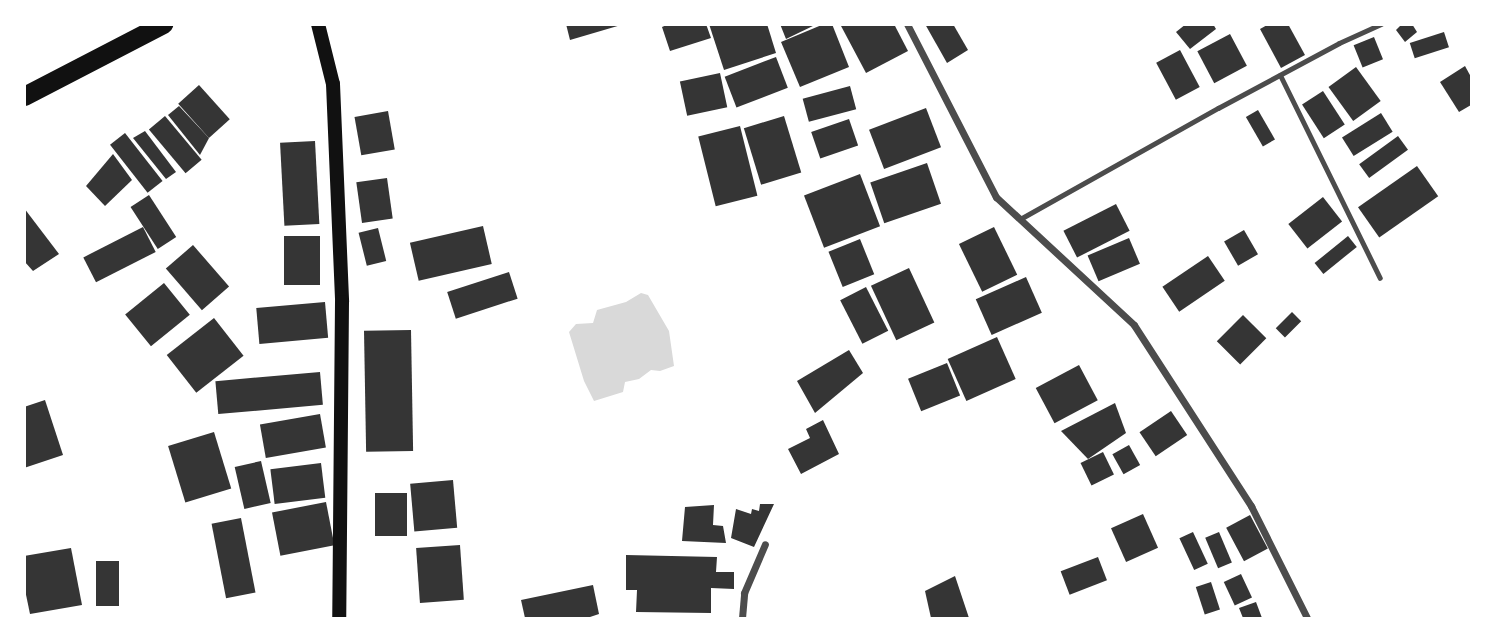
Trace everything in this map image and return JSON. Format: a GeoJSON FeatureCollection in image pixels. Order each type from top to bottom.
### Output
{"type":"FeatureCollection","features":[{"type":"Feature","properties":{"kind":"highway"},"geometry":{"type":"LineString","coordinates":[[24,96],[163,24]]}},
{"type":"Feature","properties":{"kind":"main road"},"geometry":{"type":"LineString","coordinates":[[318,24],[332,84],[342,302],[339,618]]}},
{"type":"Feature","properties":{"kind":"street"},"geometry":{"type":"LineString","coordinates":[[907,24],[996,197],[1134,325],[1251,506],[1307,618]]}},
{"type":"Feature","properties":{"kind":"street"},"geometry":{"type":"LineString","coordinates":[[742,618],[744,593],[765,544]]}},
{"type":"Feature","properties":{"kind":"lane"},"geometry":{"type":"LineString","coordinates":[[1020,219],[1280,75],[1381,24]]}},
{"type":"Feature","properties":{"kind":"lane"},"geometry":{"type":"LineString","coordinates":[[1280,75],[1380,278]]}},
{"type":"Feature","properties":{"kind":"shaded area"},"geometry":{"type":"Polygon","coordinates":[[[641,293],[648,295],[669,331],[674,366],[660,371],[651,370],[639,379],[625,382],[623,392],[594,401],[584,381],[569,332],[576,324],[593,323],[597,310],[626,302],[641,293]]]}},
{"type":"Feature","properties":{"kind":"building"},"geometry":{"type":"Polygon","coordinates":[[[566,24],[621,24],[621,25],[570,40],[566,24]]]}},
{"type":"Feature","properties":{"kind":"building"},"geometry":{"type":"Polygon","coordinates":[[[669,24],[706,24],[711,38],[670,51],[662,27],[669,24]]]}},
{"type":"Feature","properties":{"kind":"building"},"geometry":{"type":"Polygon","coordinates":[[[709,24],[767,24],[776,53],[724,70],[709,24]]]}},
{"type":"Feature","properties":{"kind":"building"},"geometry":{"type":"Polygon","coordinates":[[[780,24],[817,24],[786,39],[780,24]]]}},
{"type":"Feature","properties":{"kind":"building"},"geometry":{"type":"Polygon","coordinates":[[[824,24],[832,24],[849,67],[800,87],[781,42],[824,24]]]}},
{"type":"Feature","properties":{"kind":"building"},"geometry":{"type":"Polygon","coordinates":[[[840,24],[894,24],[908,51],[866,73],[840,24]]]}},
{"type":"Feature","properties":{"kind":"building"},"geometry":{"type":"Polygon","coordinates":[[[925,24],[953,24],[968,50],[947,63],[925,24]]]}},
{"type":"Feature","properties":{"kind":"building"},"geometry":{"type":"Polygon","coordinates":[[[1186,24],[1213,24],[1216,29],[1190,49],[1176,32],[1186,24]]]}},
{"type":"Feature","properties":{"kind":"building"},"geometry":{"type":"Polygon","coordinates":[[[1269,24],[1288,24],[1305,55],[1281,68],[1260,29],[1269,24]]]}},
{"type":"Feature","properties":{"kind":"building"},"geometry":{"type":"Polygon","coordinates":[[[1402,24],[1412,24],[1417,32],[1405,42],[1396,30],[1402,24]]]}},
{"type":"Feature","properties":{"kind":"building"},"geometry":{"type":"Polygon","coordinates":[[[1444,32],[1449,47],[1415,58],[1410,43],[1444,32]]]}},
{"type":"Feature","properties":{"kind":"building"},"geometry":{"type":"Polygon","coordinates":[[[1230,34],[1247,66],[1214,83],[1197,51],[1230,34]]]}},
{"type":"Feature","properties":{"kind":"building"},"geometry":{"type":"Polygon","coordinates":[[[1374,37],[1383,59],[1363,67],[1354,45],[1374,37]]]}},
{"type":"Feature","properties":{"kind":"building"},"geometry":{"type":"Polygon","coordinates":[[[1180,50],[1200,87],[1176,100],[1156,63],[1180,50]]]}},
{"type":"Feature","properties":{"kind":"building"},"geometry":{"type":"Polygon","coordinates":[[[776,57],[788,88],[736,108],[725,77],[776,57]]]}},
{"type":"Feature","properties":{"kind":"building"},"geometry":{"type":"Polygon","coordinates":[[[1465,66],[1471,77],[1471,105],[1459,112],[1440,82],[1465,66]]]}},
{"type":"Feature","properties":{"kind":"building"},"geometry":{"type":"Polygon","coordinates":[[[1356,67],[1381,101],[1353,121],[1328,87],[1356,67]]]}},
{"type":"Feature","properties":{"kind":"building"},"geometry":{"type":"Polygon","coordinates":[[[720,73],[727,107],[687,116],[680,82],[720,73]]]}},
{"type":"Feature","properties":{"kind":"building"},"geometry":{"type":"Polygon","coordinates":[[[199,85],[230,119],[209,138],[178,104],[199,85]]]}},
{"type":"Feature","properties":{"kind":"building"},"geometry":{"type":"Polygon","coordinates":[[[850,86],[856,109],[809,122],[803,99],[850,86]]]}},
{"type":"Feature","properties":{"kind":"building"},"geometry":{"type":"Polygon","coordinates":[[[1323,91],[1345,125],[1324,138],[1302,105],[1323,91]]]}},
{"type":"Feature","properties":{"kind":"building"},"geometry":{"type":"Polygon","coordinates":[[[179,106],[209,138],[200,155],[168,115],[179,106]]]}},
{"type":"Feature","properties":{"kind":"building"},"geometry":{"type":"Polygon","coordinates":[[[926,108],[941,147],[884,169],[869,130],[926,108]]]}},
{"type":"Feature","properties":{"kind":"building"},"geometry":{"type":"Polygon","coordinates":[[[1258,110],[1275,139],[1263,146],[1246,117],[1258,110]]]}},
{"type":"Feature","properties":{"kind":"building"},"geometry":{"type":"Polygon","coordinates":[[[388,111],[395,149],[361,155],[355,117],[388,111]]]}},
{"type":"Feature","properties":{"kind":"building"},"geometry":{"type":"Polygon","coordinates":[[[1381,113],[1393,132],[1354,156],[1342,137],[1381,113]]]}},
{"type":"Feature","properties":{"kind":"building"},"geometry":{"type":"Polygon","coordinates":[[[165,116],[202,160],[186,173],[149,129],[165,116]]]}},
{"type":"Feature","properties":{"kind":"building"},"geometry":{"type":"Polygon","coordinates":[[[784,116],[801,172],[761,185],[744,128],[784,116]]]}},
{"type":"Feature","properties":{"kind":"building"},"geometry":{"type":"Polygon","coordinates":[[[849,119],[858,145],[820,158],[811,132],[849,119]]]}},
{"type":"Feature","properties":{"kind":"building"},"geometry":{"type":"Polygon","coordinates":[[[740,126],[757,196],[716,206],[698,136],[740,126]]]}},
{"type":"Feature","properties":{"kind":"building"},"geometry":{"type":"Polygon","coordinates":[[[145,131],[176,172],[166,179],[133,138],[145,131]]]}},
{"type":"Feature","properties":{"kind":"building"},"geometry":{"type":"Polygon","coordinates":[[[125,133],[163,181],[148,193],[110,145],[125,133]]]}},
{"type":"Feature","properties":{"kind":"building"},"geometry":{"type":"Polygon","coordinates":[[[1398,136],[1408,150],[1369,178],[1359,164],[1398,136]]]}},
{"type":"Feature","properties":{"kind":"building"},"geometry":{"type":"Polygon","coordinates":[[[315,141],[319,224],[284,226],[280,143],[315,141]]]}},
{"type":"Feature","properties":{"kind":"building"},"geometry":{"type":"Polygon","coordinates":[[[113,154],[132,180],[105,206],[86,186],[113,154]]]}},
{"type":"Feature","properties":{"kind":"building"},"geometry":{"type":"Polygon","coordinates":[[[927,163],[941,204],[884,223],[870,183],[927,163]]]}},
{"type":"Feature","properties":{"kind":"building"},"geometry":{"type":"Polygon","coordinates":[[[1417,166],[1438,196],[1379,238],[1358,207],[1417,166]]]}},
{"type":"Feature","properties":{"kind":"building"},"geometry":{"type":"Polygon","coordinates":[[[860,174],[880,226],[824,248],[804,196],[860,174]]]}},
{"type":"Feature","properties":{"kind":"building"},"geometry":{"type":"Polygon","coordinates":[[[387,178],[393,219],[362,223],[356,182],[387,178]]]}},
{"type":"Feature","properties":{"kind":"building"},"geometry":{"type":"Polygon","coordinates":[[[149,195],[176,237],[158,249],[131,207],[149,195]]]}},
{"type":"Feature","properties":{"kind":"building"},"geometry":{"type":"Polygon","coordinates":[[[1323,197],[1342,221],[1307,249],[1288,224],[1323,197]]]}},
{"type":"Feature","properties":{"kind":"building"},"geometry":{"type":"Polygon","coordinates":[[[1116,204],[1130,231],[1077,258],[1063,231],[1116,204]]]}},
{"type":"Feature","properties":{"kind":"building"},"geometry":{"type":"Polygon","coordinates":[[[24,208],[59,254],[33,271],[24,261],[24,208]]]}},
{"type":"Feature","properties":{"kind":"building"},"geometry":{"type":"Polygon","coordinates":[[[483,226],[492,264],[419,281],[410,243],[483,226]]]}},
{"type":"Feature","properties":{"kind":"building"},"geometry":{"type":"Polygon","coordinates":[[[143,227],[156,252],[96,282],[83,257],[143,227]]]}},
{"type":"Feature","properties":{"kind":"building"},"geometry":{"type":"Polygon","coordinates":[[[994,227],[1017,275],[982,292],[959,244],[994,227]]]}},
{"type":"Feature","properties":{"kind":"building"},"geometry":{"type":"Polygon","coordinates":[[[378,228],[386,261],[367,266],[359,233],[378,228]]]}},
{"type":"Feature","properties":{"kind":"building"},"geometry":{"type":"Polygon","coordinates":[[[1244,230],[1258,254],[1238,266],[1224,242],[1244,230]]]}},
{"type":"Feature","properties":{"kind":"building"},"geometry":{"type":"Polygon","coordinates":[[[284,236],[320,236],[320,285],[284,285],[284,236]]]}},
{"type":"Feature","properties":{"kind":"building"},"geometry":{"type":"Polygon","coordinates":[[[1348,236],[1357,247],[1323,274],[1315,263],[1348,236]]]}},
{"type":"Feature","properties":{"kind":"building"},"geometry":{"type":"Polygon","coordinates":[[[1129,238],[1140,264],[1099,281],[1088,256],[1129,238]]]}},
{"type":"Feature","properties":{"kind":"building"},"geometry":{"type":"Polygon","coordinates":[[[860,239],[874,274],[843,287],[828,252],[860,239]]]}},
{"type":"Feature","properties":{"kind":"building"},"geometry":{"type":"Polygon","coordinates":[[[193,245],[229,287],[202,310],[166,269],[193,245]]]}},
{"type":"Feature","properties":{"kind":"building"},"geometry":{"type":"Polygon","coordinates":[[[1208,256],[1225,281],[1179,312],[1162,287],[1208,256]]]}},
{"type":"Feature","properties":{"kind":"building"},"geometry":{"type":"Polygon","coordinates":[[[909,268],[934,322],[896,340],[871,286],[909,268]]]}},
{"type":"Feature","properties":{"kind":"building"},"geometry":{"type":"Polygon","coordinates":[[[509,272],[518,299],[456,319],[447,292],[509,272]]]}},
{"type":"Feature","properties":{"kind":"building"},"geometry":{"type":"Polygon","coordinates":[[[1026,277],[1042,313],[992,335],[976,299],[1026,277]]]}},
{"type":"Feature","properties":{"kind":"building"},"geometry":{"type":"Polygon","coordinates":[[[164,283],[190,315],[151,346],[125,314],[164,283]]]}},
{"type":"Feature","properties":{"kind":"building"},"geometry":{"type":"Polygon","coordinates":[[[866,287],[888,331],[862,344],[840,300],[866,287]]]}},
{"type":"Feature","properties":{"kind":"building"},"geometry":{"type":"Polygon","coordinates":[[[325,302],[328,338],[259,344],[256,308],[325,302]]]}},
{"type":"Feature","properties":{"kind":"building"},"geometry":{"type":"Polygon","coordinates":[[[1292,312],[1301,321],[1285,337],[1276,328],[1292,312]]]}},
{"type":"Feature","properties":{"kind":"building"},"geometry":{"type":"Polygon","coordinates":[[[1243,315],[1266,338],[1240,364],[1217,341],[1243,315]]]}},
{"type":"Feature","properties":{"kind":"building"},"geometry":{"type":"Polygon","coordinates":[[[214,318],[244,356],[196,393],[167,355],[214,318]]]}},
{"type":"Feature","properties":{"kind":"building"},"geometry":{"type":"Polygon","coordinates":[[[411,330],[413,451],[366,452],[364,331],[411,330]]]}},
{"type":"Feature","properties":{"kind":"building"},"geometry":{"type":"Polygon","coordinates":[[[997,337],[1016,379],[966,401],[948,359],[997,337]]]}},
{"type":"Feature","properties":{"kind":"building"},"geometry":{"type":"Polygon","coordinates":[[[849,350],[863,373],[815,413],[797,381],[849,350]]]}},
{"type":"Feature","properties":{"kind":"building"},"geometry":{"type":"Polygon","coordinates":[[[947,363],[960,395],[921,411],[908,379],[947,363]]]}},
{"type":"Feature","properties":{"kind":"building"},"geometry":{"type":"Polygon","coordinates":[[[1079,365],[1098,400],[1055,423],[1036,388],[1079,365]]]}},
{"type":"Feature","properties":{"kind":"building"},"geometry":{"type":"Polygon","coordinates":[[[320,372],[323,405],[218,414],[215,381],[320,372]]]}},
{"type":"Feature","properties":{"kind":"building"},"geometry":{"type":"Polygon","coordinates":[[[45,400],[63,455],[24,468],[24,407],[45,400]]]}},
{"type":"Feature","properties":{"kind":"building"},"geometry":{"type":"Polygon","coordinates":[[[1115,403],[1126,433],[1088,459],[1061,431],[1115,403]]]}},
{"type":"Feature","properties":{"kind":"building"},"geometry":{"type":"Polygon","coordinates":[[[1171,411],[1187,435],[1156,456],[1139,432],[1171,411]]]}},
{"type":"Feature","properties":{"kind":"building"},"geometry":{"type":"Polygon","coordinates":[[[320,414],[326,447],[266,458],[260,425],[320,414]]]}},
{"type":"Feature","properties":{"kind":"building"},"geometry":{"type":"Polygon","coordinates":[[[823,420],[839,454],[801,474],[788,449],[810,438],[806,429],[823,420]]]}},
{"type":"Feature","properties":{"kind":"building"},"geometry":{"type":"Polygon","coordinates":[[[214,432],[231,488],[185,502],[168,446],[214,432]]]}},
{"type":"Feature","properties":{"kind":"building"},"geometry":{"type":"Polygon","coordinates":[[[1129,445],[1140,465],[1124,474],[1112,454],[1129,445]]]}},
{"type":"Feature","properties":{"kind":"building"},"geometry":{"type":"Polygon","coordinates":[[[1103,452],[1114,474],[1091,485],[1081,463],[1103,452]]]}},
{"type":"Feature","properties":{"kind":"building"},"geometry":{"type":"Polygon","coordinates":[[[261,461],[271,503],[244,509],[235,467],[261,461]]]}},
{"type":"Feature","properties":{"kind":"building"},"geometry":{"type":"Polygon","coordinates":[[[321,463],[325,498],[275,504],[270,469],[321,463]]]}},
{"type":"Feature","properties":{"kind":"building"},"geometry":{"type":"Polygon","coordinates":[[[453,480],[457,528],[414,532],[410,484],[453,480]]]}},
{"type":"Feature","properties":{"kind":"building"},"geometry":{"type":"Polygon","coordinates":[[[375,493],[407,493],[407,536],[375,536],[375,493]]]}},
{"type":"Feature","properties":{"kind":"building"},"geometry":{"type":"Polygon","coordinates":[[[326,502],[334,545],[280,556],[272,512],[326,502]]]}},
{"type":"Feature","properties":{"kind":"building"},"geometry":{"type":"Polygon","coordinates":[[[760,504],[774,504],[754,547],[731,538],[736,509],[751,514],[752,509],[759,511],[760,504]]]}},
{"type":"Feature","properties":{"kind":"building"},"geometry":{"type":"Polygon","coordinates":[[[714,505],[713,525],[723,526],[726,543],[682,541],[685,507],[714,505]]]}},
{"type":"Feature","properties":{"kind":"building"},"geometry":{"type":"Polygon","coordinates":[[[1143,514],[1158,548],[1126,562],[1111,528],[1143,514]]]}},
{"type":"Feature","properties":{"kind":"building"},"geometry":{"type":"Polygon","coordinates":[[[1250,515],[1268,549],[1244,561],[1226,528],[1250,515]]]}},
{"type":"Feature","properties":{"kind":"building"},"geometry":{"type":"Polygon","coordinates":[[[241,518],[256,593],[226,598],[212,524],[241,518]]]}},
{"type":"Feature","properties":{"kind":"building"},"geometry":{"type":"Polygon","coordinates":[[[1193,532],[1208,564],[1194,570],[1179,538],[1193,532]]]}},
{"type":"Feature","properties":{"kind":"building"},"geometry":{"type":"Polygon","coordinates":[[[1219,532],[1232,562],[1218,568],[1205,538],[1219,532]]]}},
{"type":"Feature","properties":{"kind":"building"},"geometry":{"type":"Polygon","coordinates":[[[460,545],[464,600],[420,603],[416,548],[460,545]]]}},
{"type":"Feature","properties":{"kind":"building"},"geometry":{"type":"Polygon","coordinates":[[[71,548],[82,605],[30,614],[24,585],[24,556],[71,548]]]}},
{"type":"Feature","properties":{"kind":"building"},"geometry":{"type":"Polygon","coordinates":[[[626,555],[717,557],[716,572],[734,572],[734,589],[711,588],[711,613],[636,612],[637,590],[626,590],[626,555]]]}},
{"type":"Feature","properties":{"kind":"building"},"geometry":{"type":"Polygon","coordinates":[[[1098,557],[1107,580],[1070,595],[1061,571],[1098,557]]]}},
{"type":"Feature","properties":{"kind":"building"},"geometry":{"type":"Polygon","coordinates":[[[96,561],[119,561],[119,606],[96,606],[96,561]]]}},
{"type":"Feature","properties":{"kind":"building"},"geometry":{"type":"Polygon","coordinates":[[[1241,574],[1252,598],[1235,606],[1224,582],[1241,574]]]}},
{"type":"Feature","properties":{"kind":"building"},"geometry":{"type":"Polygon","coordinates":[[[955,576],[969,618],[931,618],[925,591],[955,576]]]}},
{"type":"Feature","properties":{"kind":"building"},"geometry":{"type":"Polygon","coordinates":[[[1211,582],[1220,610],[1205,615],[1196,587],[1211,582]]]}},
{"type":"Feature","properties":{"kind":"building"},"geometry":{"type":"Polygon","coordinates":[[[593,585],[599,614],[587,618],[525,618],[521,600],[593,585]]]}},
{"type":"Feature","properties":{"kind":"building"},"geometry":{"type":"Polygon","coordinates":[[[1256,602],[1262,618],[1243,618],[1239,608],[1256,602]]]}}]}
